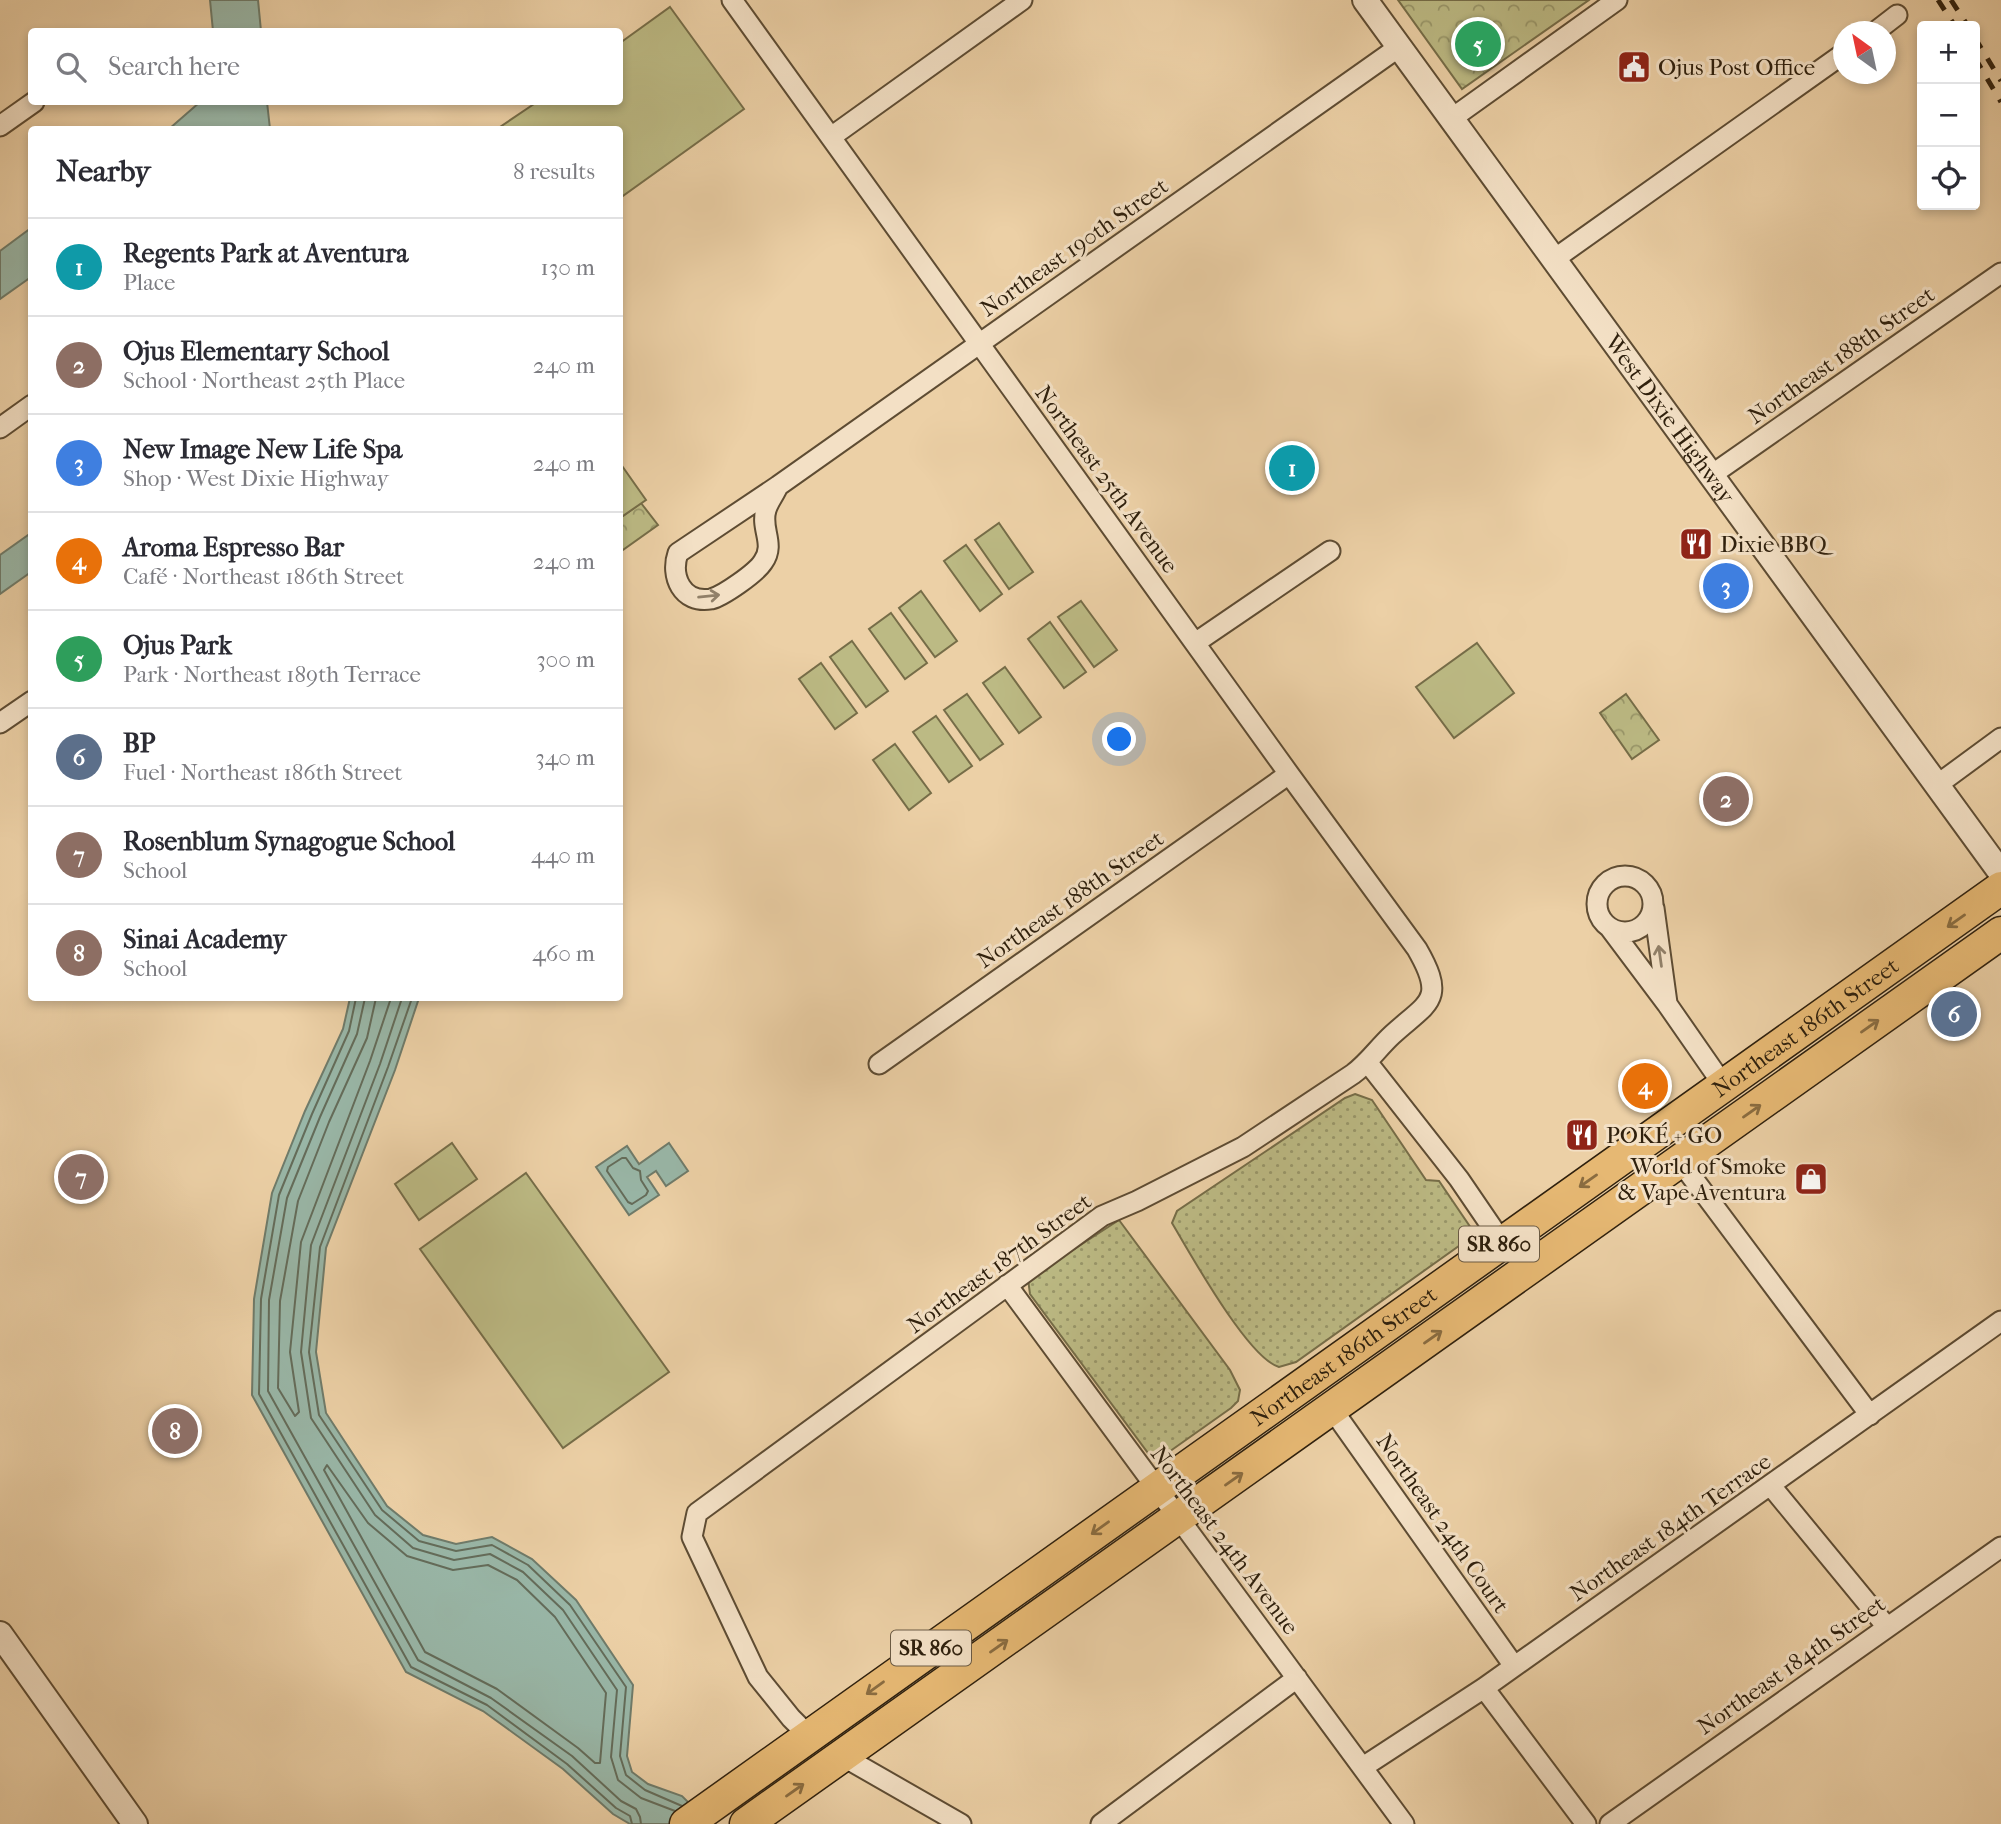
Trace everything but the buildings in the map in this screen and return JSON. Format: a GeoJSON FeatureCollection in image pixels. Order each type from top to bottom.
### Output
{"type":"FeatureCollection","features":[{"type":"Feature","properties":{"kind":"main road","name":"Northeast 186th Street"},"geometry":{"type":"LineString","coordinates":[[696,1817],[2001,888]]}},
{"type":"Feature","properties":{"kind":"main road","name":"Northeast 186th Street"},"geometry":{"type":"LineString","coordinates":[[746,1824],[844,1757],[2001,933]]}},
{"type":"Feature","properties":{"kind":"main road"},"geometry":{"type":"LineString","coordinates":[[1688,1156],[1721,1105],[1724,1086]]}},
{"type":"Feature","properties":{"kind":"main road"},"geometry":{"type":"LineString","coordinates":[[1469,1311],[1498,1268],[1503,1253],[1502,1242]]}},
{"type":"Feature","properties":{"kind":"street","name":"Northeast 25th Avenue"},"geometry":{"type":"LineString","coordinates":[[732,0],[1417,949],[1429,973],[1431,991]]}},
{"type":"Feature","properties":{"kind":"street"},"geometry":{"type":"LineString","coordinates":[[831,137],[1022,0]]}},
{"type":"Feature","properties":{"kind":"street","name":"West Dixie Highway"},"geometry":{"type":"LineString","coordinates":[[1364,0],[2001,873]]}},
{"type":"Feature","properties":{"kind":"street"},"geometry":{"type":"LineString","coordinates":[[1451,119],[1617,0]]}},
{"type":"Feature","properties":{"kind":"street"},"geometry":{"type":"LineString","coordinates":[[1889,21],[1897,15]]}},
{"type":"Feature","properties":{"kind":"street","name":"Northeast 190th Street"},"geometry":{"type":"LineString","coordinates":[[778,486],[765,511],[769,552],[758,568],[721,595],[710,599],[699,599],[680,586],[674,565],[678,553],[778,486],[1399,47]]}},
{"type":"Feature","properties":{"kind":"street"},"geometry":{"type":"LineString","coordinates":[[1553,260],[1833,61]]}},
{"type":"Feature","properties":{"kind":"street"},"geometry":{"type":"LineString","coordinates":[[0,126],[30,105]]}},
{"type":"Feature","properties":{"kind":"street","name":"Northeast 188th Street"},"geometry":{"type":"LineString","coordinates":[[1710,476],[2001,273]]}},
{"type":"Feature","properties":{"kind":"street"},"geometry":{"type":"LineString","coordinates":[[0,428],[28,408]]}},
{"type":"Feature","properties":{"kind":"street"},"geometry":{"type":"LineString","coordinates":[[1195,643],[1330,551]]}},
{"type":"Feature","properties":{"kind":"street"},"geometry":{"type":"LineString","coordinates":[[0,723],[28,704]]}},
{"type":"Feature","properties":{"kind":"street"},"geometry":{"type":"LineString","coordinates":[[1937,785],[2001,738]]}},
{"type":"Feature","properties":{"kind":"street","name":"Northeast 188th Street"},"geometry":{"type":"LineString","coordinates":[[879,1064],[1289,774]]}},
{"type":"Feature","properties":{"kind":"street"},"geometry":{"type":"LineString","coordinates":[[1667,1004],[1654,907],[1649,889],[1634,877],[1616,878],[1608,882],[1598,897],[1599,914],[1724,1086]]}},
{"type":"Feature","properties":{"kind":"street"},"geometry":{"type":"LineString","coordinates":[[1610,928],[1619,932],[1637,930],[1651,917],[1654,907]]}},
{"type":"Feature","properties":{"kind":"street","name":"Northeast 187th Street"},"geometry":{"type":"LineString","coordinates":[[809,1736],[758,1677],[692,1538],[698,1513],[1102,1216],[1243,1147],[1368,1063],[1391,1036],[1424,1010],[1431,991]]}},
{"type":"Feature","properties":{"kind":"street"},"geometry":{"type":"LineString","coordinates":[[1368,1063],[1459,1179],[1502,1242]]}},
{"type":"Feature","properties":{"kind":"street"},"geometry":{"type":"LineString","coordinates":[[1688,1156],[1870,1415]]}},
{"type":"Feature","properties":{"kind":"street","name":"Northeast 24th Avenue"},"geometry":{"type":"LineString","coordinates":[[1007,1285],[1404,1824]]}},
{"type":"Feature","properties":{"kind":"street","name":"Northeast 184th Terrace"},"geometry":{"type":"LineString","coordinates":[[1363,1767],[1484,1688],[2001,1321]]}},
{"type":"Feature","properties":{"kind":"street","name":"Northeast 24th Court"},"geometry":{"type":"LineString","coordinates":[[1332,1409],[1514,1666]]}},
{"type":"Feature","properties":{"kind":"street"},"geometry":{"type":"LineString","coordinates":[[1771,1486],[1886,1628]]}},
{"type":"Feature","properties":{"kind":"street","name":"Northeast 184th Street"},"geometry":{"type":"LineString","coordinates":[[1610,1824],[2001,1547]]}},
{"type":"Feature","properties":{"kind":"street"},"geometry":{"type":"LineString","coordinates":[[0,1634],[135,1824]]}},
{"type":"Feature","properties":{"kind":"street"},"geometry":{"type":"LineString","coordinates":[[1101,1824],[1297,1678]]}},
{"type":"Feature","properties":{"kind":"street"},"geometry":{"type":"LineString","coordinates":[[1484,1688],[1586,1824]]}},
{"type":"Feature","properties":{"kind":"street"},"geometry":{"type":"LineString","coordinates":[[844,1757],[961,1824]]}},
{"type":"Feature","properties":{"kind":"green space"},"geometry":{"type":"Polygon","coordinates":[[[1398,0],[1589,0],[1462,89],[1398,0]]]}},
{"type":"Feature","properties":{"kind":"green space"},"geometry":{"type":"Polygon","coordinates":[[[670,7],[744,109],[623,196],[623,126],[501,126],[533,105],[623,105],[623,41],[670,7]]]}},
{"type":"Feature","properties":{"kind":"green space"},"geometry":{"type":"Polygon","coordinates":[[[623,467],[646,500],[623,516],[623,467]]]}},
{"type":"Feature","properties":{"kind":"green space"},"geometry":{"type":"Polygon","coordinates":[[[641,503],[658,525],[623,550],[623,516],[641,503]]]}},
{"type":"Feature","properties":{"kind":"green space"},"geometry":{"type":"Polygon","coordinates":[[[999,523],[1033,572],[1009,589],[975,540],[999,523]]]}},
{"type":"Feature","properties":{"kind":"green space"},"geometry":{"type":"Polygon","coordinates":[[[966,545],[1002,594],[980,611],[944,561],[966,545]]]}},
{"type":"Feature","properties":{"kind":"green space"},"geometry":{"type":"Polygon","coordinates":[[[921,591],[957,641],[935,657],[899,608],[921,591]]]}},
{"type":"Feature","properties":{"kind":"green space"},"geometry":{"type":"Polygon","coordinates":[[[1081,601],[1117,650],[1094,667],[1058,617],[1081,601]]]}},
{"type":"Feature","properties":{"kind":"green space"},"geometry":{"type":"Polygon","coordinates":[[[891,613],[927,663],[905,679],[869,629],[891,613]]]}},
{"type":"Feature","properties":{"kind":"green space"},"geometry":{"type":"Polygon","coordinates":[[[1050,622],[1086,672],[1064,688],[1028,639],[1050,622]]]}},
{"type":"Feature","properties":{"kind":"green space"},"geometry":{"type":"Polygon","coordinates":[[[852,641],[888,691],[866,707],[830,657],[852,641]]]}},
{"type":"Feature","properties":{"kind":"green space"},"geometry":{"type":"Polygon","coordinates":[[[1477,643],[1514,693],[1454,738],[1416,687],[1477,643]]]}},
{"type":"Feature","properties":{"kind":"green space"},"geometry":{"type":"Polygon","coordinates":[[[821,663],[857,713],[835,729],[799,679],[821,663]]]}},
{"type":"Feature","properties":{"kind":"green space"},"geometry":{"type":"Polygon","coordinates":[[[1005,667],[1041,717],[1019,733],[983,683],[1005,667]]]}},
{"type":"Feature","properties":{"kind":"green space"},"geometry":{"type":"Polygon","coordinates":[[[967,694],[1003,744],[980,760],[944,710],[967,694]]]}},
{"type":"Feature","properties":{"kind":"green space"},"geometry":{"type":"Polygon","coordinates":[[[1626,694],[1659,740],[1632,759],[1600,713],[1626,694]]]}},
{"type":"Feature","properties":{"kind":"green space"},"geometry":{"type":"Polygon","coordinates":[[[936,716],[972,766],[949,782],[913,732],[936,716]]]}},
{"type":"Feature","properties":{"kind":"green space"},"geometry":{"type":"Polygon","coordinates":[[[895,744],[931,793],[909,810],[873,760],[895,744]]]}},
{"type":"Feature","properties":{"kind":"green space"},"geometry":{"type":"Polygon","coordinates":[[[1355,1094],[1372,1100],[1426,1180],[1439,1181],[1473,1231],[1463,1243],[1296,1362],[1279,1367],[1266,1360],[1237,1326],[1172,1223],[1177,1211],[1345,1098],[1355,1094]]]}},
{"type":"Feature","properties":{"kind":"green space"},"geometry":{"type":"Polygon","coordinates":[[[452,1143],[477,1179],[419,1220],[395,1184],[452,1143]]]}},
{"type":"Feature","properties":{"kind":"green space"},"geometry":{"type":"Polygon","coordinates":[[[526,1173],[669,1372],[563,1448],[420,1249],[526,1173]]]}},
{"type":"Feature","properties":{"kind":"green space"},"geometry":{"type":"Polygon","coordinates":[[[1119,1220],[1230,1370],[1240,1390],[1238,1401],[1231,1408],[1159,1459],[1151,1457],[1030,1294],[1028,1279],[1119,1220]]]}},
{"type":"Feature","properties":{"kind":"water"},"geometry":{"type":"Polygon","coordinates":[[[210,0],[258,0],[261,28],[213,28],[210,0]]]}},
{"type":"Feature","properties":{"kind":"water"},"geometry":{"type":"Polygon","coordinates":[[[197,105],[267,105],[270,126],[172,126],[197,105]]]}},
{"type":"Feature","properties":{"kind":"water"},"geometry":{"type":"Polygon","coordinates":[[[28,230],[28,279],[0,299],[0,251],[28,230]]]}},
{"type":"Feature","properties":{"kind":"water"},"geometry":{"type":"Polygon","coordinates":[[[28,535],[28,574],[0,594],[0,555],[28,535]]]}},
{"type":"Feature","properties":{"kind":"water"},"geometry":{"type":"Polygon","coordinates":[[[349,1001],[418,1001],[395,1070],[326,1248],[316,1352],[326,1413],[387,1506],[423,1535],[456,1544],[492,1537],[532,1559],[576,1600],[633,1685],[627,1756],[632,1772],[648,1784],[682,1796],[710,1824],[630,1824],[613,1814],[563,1769],[483,1711],[406,1672],[252,1395],[254,1299],[272,1193],[305,1111],[343,1029],[349,1001]]]}},
{"type":"Feature","properties":{"kind":"water"},"geometry":{"type":"Polygon","coordinates":[[[669,1143],[688,1171],[666,1186],[656,1171],[647,1177],[659,1195],[629,1215],[596,1167],[627,1146],[639,1164],[669,1143]]]}},
{"type":"Feature","properties":{"kind":"railway"},"geometry":{"type":"LineString","coordinates":[[1938,0],[1952,21]]}},
{"type":"Feature","properties":{"kind":"railway"},"geometry":{"type":"LineString","coordinates":[[1951,0],[1965,21]]}},
{"type":"Feature","properties":{"kind":"railway"},"geometry":{"type":"LineString","coordinates":[[1980,46],[2001,81]]}},
{"type":"Feature","properties":{"kind":"railway"},"geometry":{"type":"LineString","coordinates":[[1980,66],[2001,102]]}},
{"type":"Feature","properties":{"kind":"place","name":"Ojus Park"},"geometry":{"type":"Point","coordinates":[1478,44]}},
{"type":"Feature","properties":{"kind":"place","name":"Ojus Post Office"},"geometry":{"type":"Point","coordinates":[1634,67]}},
{"type":"Feature","properties":{"kind":"place","name":"Regents Park at Aventura"},"geometry":{"type":"Point","coordinates":[1292,468]}},
{"type":"Feature","properties":{"kind":"place","name":"Dixie BBQ"},"geometry":{"type":"Point","coordinates":[1696,544]}},
{"type":"Feature","properties":{"kind":"place","name":"New Image New Life Spa"},"geometry":{"type":"Point","coordinates":[1726,586]}},
{"type":"Feature","properties":{"kind":"place","name":"Ojus Elementary School"},"geometry":{"type":"Point","coordinates":[1726,799]}},
{"type":"Feature","properties":{"kind":"place","name":"BP"},"geometry":{"type":"Point","coordinates":[1954,1014]}},
{"type":"Feature","properties":{"kind":"place","name":"Aroma Espresso Bar"},"geometry":{"type":"Point","coordinates":[1645,1086]}},
{"type":"Feature","properties":{"kind":"place","name":"POKÉ + GO"},"geometry":{"type":"Point","coordinates":[1582,1135]}},
{"type":"Feature","properties":{"kind":"place","name":"Rosenblum Synagogue School"},"geometry":{"type":"Point","coordinates":[81,1177]}},
{"type":"Feature","properties":{"kind":"place","name":"World of Smoke & Vape Aventura"},"geometry":{"type":"Point","coordinates":[1811,1179]}},
{"type":"Feature","properties":{"kind":"place","name":"Sinai Academy"},"geometry":{"type":"Point","coordinates":[175,1431]}}]}
